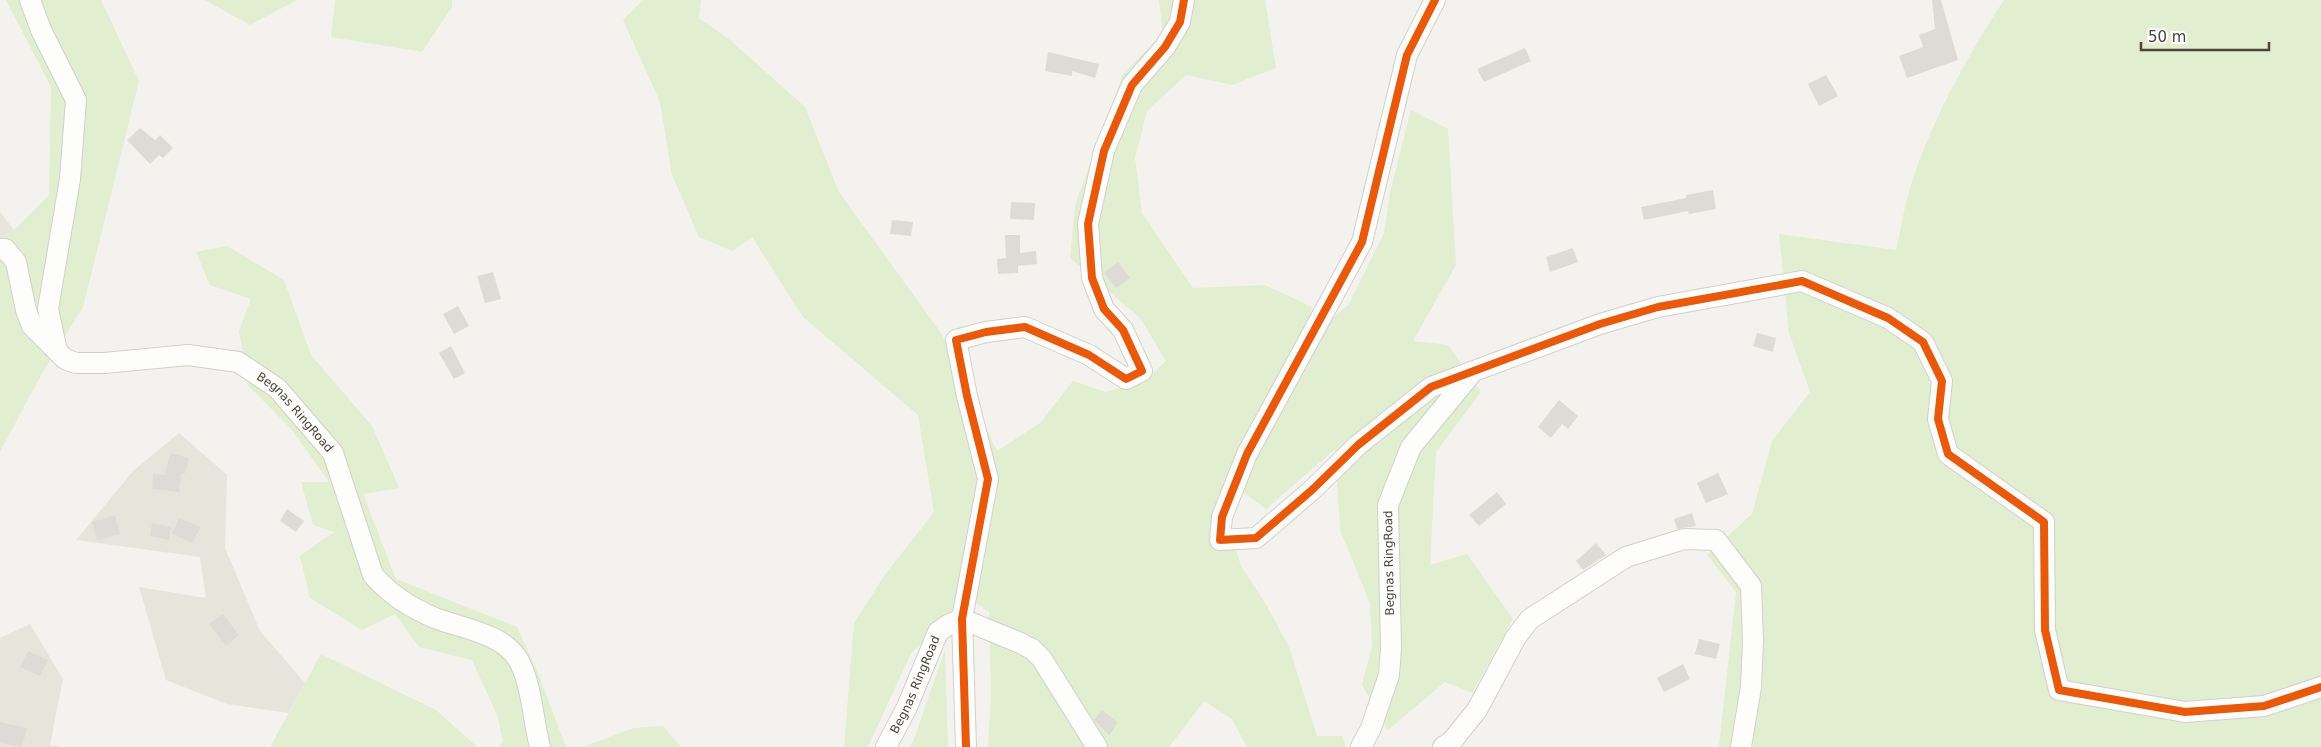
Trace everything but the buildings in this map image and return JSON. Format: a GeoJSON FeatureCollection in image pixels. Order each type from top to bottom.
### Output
{"type":"FeatureCollection","features":[{"type":"Feature","properties":{"kind":"street"},"geometry":{"type":"LineString","coordinates":[[30,0],[41,30],[76,100],[70,179],[48,309],[57,351]]}},
{"type":"Feature","properties":{"kind":"street"},"geometry":{"type":"LineString","coordinates":[[966,747],[962,619],[988,479],[967,396],[956,340],[986,332],[1025,327],[1089,355],[1126,379],[1142,371],[1123,330],[1104,309],[1092,278],[1088,224],[1104,151],[1132,85],[1165,47],[1180,22],[1184,0]]}},
{"type":"Feature","properties":{"kind":"street"},"geometry":{"type":"LineString","coordinates":[[1435,0],[1407,54],[1362,242],[1247,454],[1222,517],[1220,540],[1256,538],[1312,490],[1358,445],[1431,387],[1600,324],[1658,307],[1802,281],[1888,318],[1923,342],[1942,380],[1938,419],[1948,454],[2044,522],[2045,630],[2059,690],[2185,712],[2264,706],[2321,687]]}},
{"type":"Feature","properties":{"kind":"street","name":"Begnas RingRoad"},"geometry":{"type":"LineString","coordinates":[[0,249],[5,249],[16,262],[26,310],[32,326],[65,359],[76,363],[104,363],[188,355],[238,362],[277,388],[333,453],[373,575],[386,590],[407,605],[436,618],[490,637],[508,649],[518,660],[524,675],[540,747]]}},
{"type":"Feature","properties":{"kind":"street","name":"Begnas RingRoad"},"geometry":{"type":"LineString","coordinates":[[1361,747],[1371,728],[1389,675],[1391,648],[1388,505],[1410,447],[1473,371]]}},
{"type":"Feature","properties":{"kind":"street"},"geometry":{"type":"LineString","coordinates":[[1443,747],[1452,741],[1477,710],[1516,637],[1530,619],[1626,556],[1684,539],[1716,540],[1751,586],[1753,641],[1751,687],[1741,747]]}},
{"type":"Feature","properties":{"kind":"street"},"geometry":{"type":"LineString","coordinates":[[962,619],[1032,649],[1042,659],[1097,747]]}},
{"type":"Feature","properties":{"kind":"street","name":"Begnas RingRoad"},"geometry":{"type":"LineString","coordinates":[[886,747],[908,707],[938,632],[962,619]]}},
{"type":"Feature","properties":{"kind":"shaded area"},"geometry":{"type":"Polygon","coordinates":[[[0,212],[14,230],[0,238],[0,212]]]}},
{"type":"Feature","properties":{"kind":"shaded area"},"geometry":{"type":"Polygon","coordinates":[[[179,433],[227,475],[225,548],[260,631],[305,683],[288,713],[227,704],[166,680],[139,587],[206,598],[200,557],[76,540],[133,471],[179,433]]]}},
{"type":"Feature","properties":{"kind":"shaded area"},"geometry":{"type":"Polygon","coordinates":[[[30,624],[63,679],[50,745],[63,747],[0,747],[0,638],[30,624]]]}},
{"type":"Feature","properties":{"kind":"green space"},"geometry":{"type":"Polygon","coordinates":[[[6,0],[101,0],[139,81],[83,307],[41,375],[0,452],[0,238],[14,230],[49,195],[51,87],[6,0]]]}},
{"type":"Feature","properties":{"kind":"green space"},"geometry":{"type":"Polygon","coordinates":[[[205,0],[297,0],[250,25],[205,0]]]}},
{"type":"Feature","properties":{"kind":"green space"},"geometry":{"type":"Polygon","coordinates":[[[335,0],[452,0],[452,7],[422,52],[331,37],[335,0]]]}},
{"type":"Feature","properties":{"kind":"green space"},"geometry":{"type":"Polygon","coordinates":[[[643,0],[701,0],[699,18],[730,40],[805,107],[839,192],[941,333],[997,451],[1040,423],[1073,381],[1105,392],[1143,382],[1166,361],[1140,318],[1070,258],[1075,205],[1123,74],[1163,33],[1159,0],[1265,0],[1276,68],[1232,85],[1186,75],[1147,111],[1135,158],[1142,213],[1193,288],[1265,285],[1312,307],[1301,347],[1349,304],[1384,233],[1390,192],[1411,110],[1448,129],[1456,265],[1413,341],[1448,345],[1481,392],[1436,452],[1430,565],[1467,554],[1513,619],[1472,693],[1445,682],[1388,730],[1362,685],[1372,646],[1370,603],[1340,530],[1335,449],[1266,509],[1242,491],[1228,523],[1241,566],[1267,606],[1289,647],[1317,736],[1342,736],[1346,747],[1247,747],[1232,719],[1204,701],[1169,747],[988,747],[991,699],[989,612],[969,598],[911,653],[868,747],[844,747],[854,623],[884,576],[934,512],[918,415],[803,317],[752,237],[733,251],[699,237],[672,175],[660,102],[623,20],[643,0]]]}},
{"type":"Feature","properties":{"kind":"green space"},"geometry":{"type":"Polygon","coordinates":[[[2004,0],[2321,0],[2321,747],[1719,747],[1736,592],[1707,555],[1752,514],[1772,441],[1810,392],[1789,333],[1779,234],[1896,250],[1907,198],[1915,172],[1936,120],[1975,46],[2004,0]]]}},
{"type":"Feature","properties":{"kind":"green space"},"geometry":{"type":"Polygon","coordinates":[[[227,246],[284,280],[311,355],[372,426],[399,488],[363,494],[396,579],[517,627],[538,673],[566,747],[498,747],[503,742],[498,717],[472,660],[419,647],[395,614],[362,630],[310,598],[300,556],[334,532],[313,525],[301,482],[329,482],[292,430],[248,385],[239,331],[251,299],[210,285],[196,252],[227,246]]]}},
{"type":"Feature","properties":{"kind":"green space"},"geometry":{"type":"Polygon","coordinates":[[[945,650],[948,747],[908,747],[913,742],[945,650]]]}},
{"type":"Feature","properties":{"kind":"green space"},"geometry":{"type":"Polygon","coordinates":[[[321,654],[436,710],[477,747],[270,747],[321,654]]]}},
{"type":"Feature","properties":{"kind":"green space"},"geometry":{"type":"Polygon","coordinates":[[[663,726],[681,747],[583,747],[634,728],[663,726]]]}},
{"type":"Feature","properties":{"kind":"cycle path"},"geometry":{"type":"LineString","coordinates":[[966,747],[962,619],[988,479],[967,396],[956,340],[986,332],[1025,327],[1089,355],[1126,379],[1142,371],[1123,330],[1104,309],[1092,278],[1088,224],[1104,151],[1132,85],[1165,47],[1180,22],[1184,0]]}},
{"type":"Feature","properties":{"kind":"cycle path"},"geometry":{"type":"LineString","coordinates":[[1435,0],[1407,55],[1362,242],[1247,454],[1222,517],[1220,540],[1256,538],[1312,490],[1358,445],[1431,387],[1600,324],[1658,307],[1802,281],[1888,318],[1923,342],[1942,381],[1938,419],[1948,454],[2044,522],[2045,630],[2059,690],[2185,712],[2264,706],[2321,687]]}}]}
